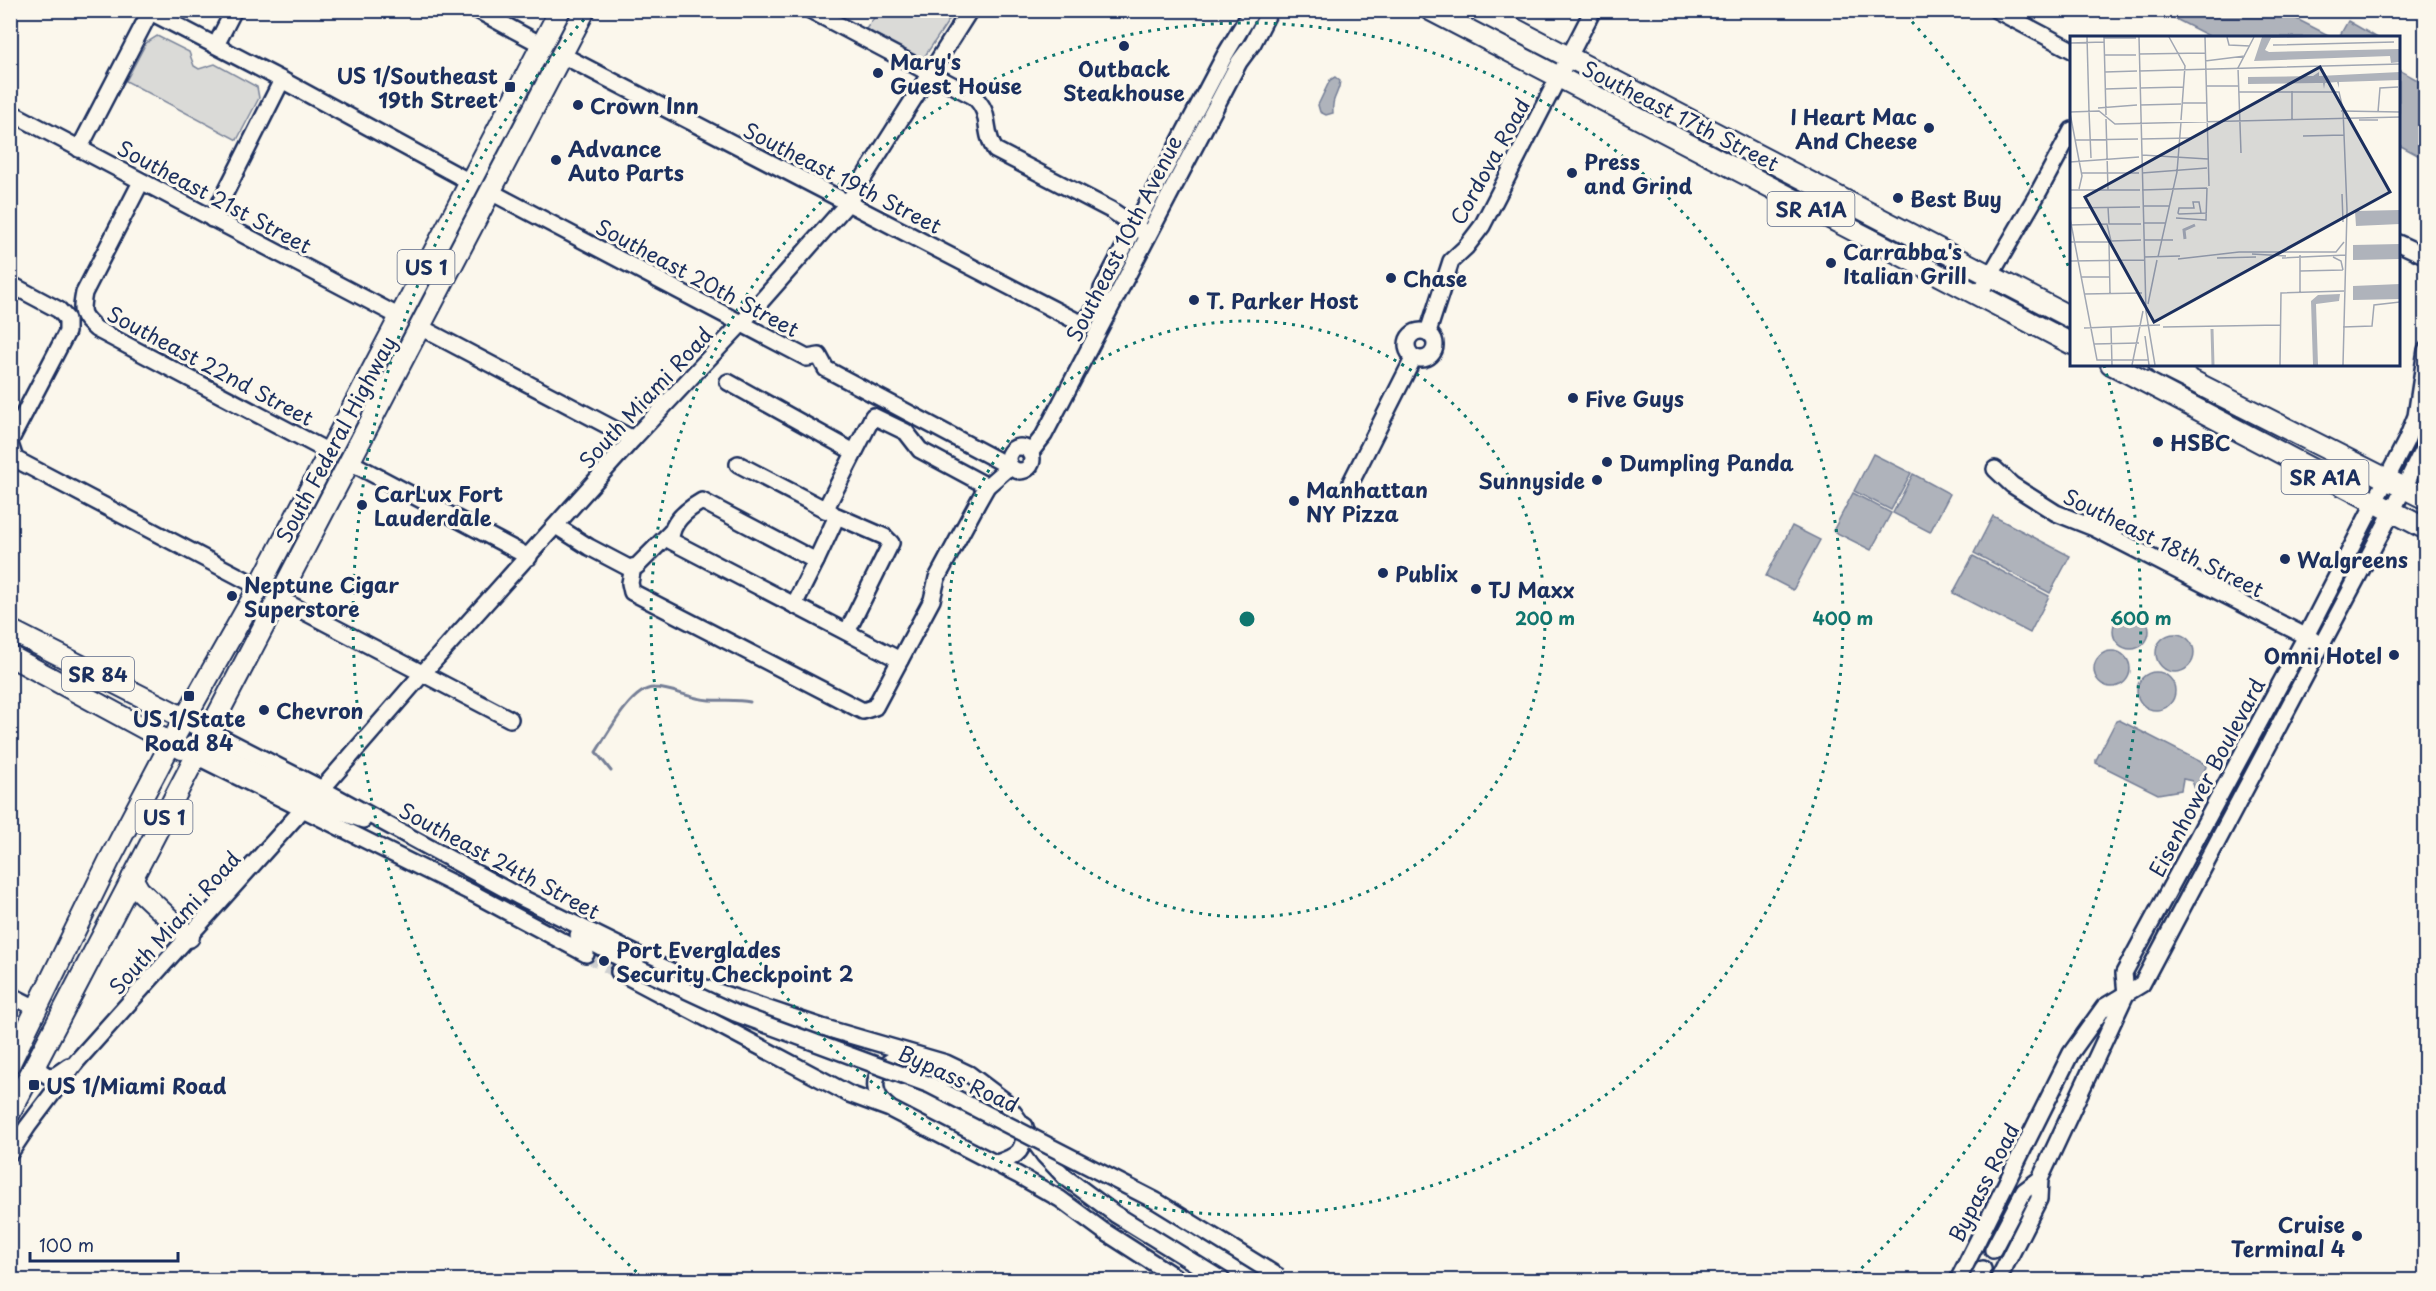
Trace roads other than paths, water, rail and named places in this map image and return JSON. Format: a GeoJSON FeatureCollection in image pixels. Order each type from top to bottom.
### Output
{"type":"FeatureCollection","features":[{"type":"Feature","properties":{"kind":"main road","name":"South Federal Highway"},"geometry":{"type":"LineString","coordinates":[[10,1063],[109,861],[171,743],[259,587],[560,10]]}},
{"type":"Feature","properties":{"kind":"main road","name":"South Federal Highway"},"geometry":{"type":"LineString","coordinates":[[10,1113],[585,10]]}},
{"type":"Feature","properties":{"kind":"main road","name":"Southeast 17th Street"},"geometry":{"type":"LineString","coordinates":[[1430,10],[1558,79],[2070,343]]}},
{"type":"Feature","properties":{"kind":"main road","name":"Southeast 17th Street"},"geometry":{"type":"LineString","coordinates":[[1478,10],[2070,317]]}},
{"type":"Feature","properties":{"kind":"main road"},"geometry":{"type":"LineString","coordinates":[[486,151],[485,174],[491,192]]}},
{"type":"Feature","properties":{"kind":"main road"},"geometry":{"type":"LineString","coordinates":[[1706,155],[1749,151]]}},
{"type":"Feature","properties":{"kind":"main road"},"geometry":{"type":"LineString","coordinates":[[1733,169],[1740,163],[1748,161],[1778,166]]}},
{"type":"Feature","properties":{"kind":"main road"},"geometry":{"type":"LineString","coordinates":[[471,182],[477,198],[478,216]]}},
{"type":"Feature","properties":{"kind":"main road","name":"SR A1A"},"geometry":{"type":"LineString","coordinates":[[2115,366],[2426,529]]}},
{"type":"Feature","properties":{"kind":"main road","name":"SR A1A"},"geometry":{"type":"LineString","coordinates":[[2163,366],[2426,500]]}},
{"type":"Feature","properties":{"kind":"main road"},"geometry":{"type":"LineString","coordinates":[[2179,400],[2220,411],[2230,412],[2242,408]]}},
{"type":"Feature","properties":{"kind":"main road"},"geometry":{"type":"LineString","coordinates":[[340,430],[345,453],[350,462]]}},
{"type":"Feature","properties":{"kind":"main road"},"geometry":{"type":"LineString","coordinates":[[329,452],[337,471],[337,485]]}},
{"type":"Feature","properties":{"kind":"main road","name":"SR 84"},"geometry":{"type":"LineString","coordinates":[[10,630],[185,718],[202,744]]}},
{"type":"Feature","properties":{"kind":"main road","name":"SR 84"},"geometry":{"type":"LineString","coordinates":[[10,656],[171,743],[202,744]]}},
{"type":"Feature","properties":{"kind":"main road"},"geometry":{"type":"LineString","coordinates":[[132,878],[139,890],[189,936]]}},
{"type":"Feature","properties":{"kind":"main road"},"geometry":{"type":"LineString","coordinates":[[36,1061],[41,1031],[38,1009]]}},
{"type":"Feature","properties":{"kind":"street"},"geometry":{"type":"LineString","coordinates":[[216,45],[234,10]]}},
{"type":"Feature","properties":{"kind":"street"},"geometry":{"type":"LineString","coordinates":[[477,10],[542,45]]}},
{"type":"Feature","properties":{"kind":"street"},"geometry":{"type":"LineString","coordinates":[[810,10],[973,96],[982,104],[987,118],[988,139],[995,150],[1111,210],[1141,231]]}},
{"type":"Feature","properties":{"kind":"street","name":"South Miami Road"},"geometry":{"type":"LineString","coordinates":[[322,789],[633,439],[741,324],[847,204],[970,10]]}},
{"type":"Feature","properties":{"kind":"street","name":"Southeast 10th Avenue"},"geometry":{"type":"LineString","coordinates":[[1176,166],[1225,55],[1252,10]]}},
{"type":"Feature","properties":{"kind":"street","name":"Southeast 10th Avenue"},"geometry":{"type":"LineString","coordinates":[[1028,451],[1044,435],[1141,231],[1176,166],[1253,43],[1269,10]]}},
{"type":"Feature","properties":{"kind":"street","name":"Cordova Road"},"geometry":{"type":"LineString","coordinates":[[1351,482],[1414,357],[1407,349],[1408,338],[1417,331],[1428,332],[1451,261],[1466,247],[1482,226],[1593,10]]}},
{"type":"Feature","properties":{"kind":"street"},"geometry":{"type":"LineString","coordinates":[[1996,10],[2070,49]]}},
{"type":"Feature","properties":{"kind":"street"},"geometry":{"type":"LineString","coordinates":[[79,149],[148,11],[471,182]]}},
{"type":"Feature","properties":{"kind":"street","name":"Southeast 19th Street"},"geometry":{"type":"LineString","coordinates":[[562,55],[1076,321],[1085,321],[1100,303]]}},
{"type":"Feature","properties":{"kind":"street"},"geometry":{"type":"LineString","coordinates":[[212,219],[282,80]]}},
{"type":"Feature","properties":{"kind":"street","name":"Southeast 21st Street"},"geometry":{"type":"LineString","coordinates":[[10,112],[400,317]]}},
{"type":"Feature","properties":{"kind":"street"},"geometry":{"type":"LineString","coordinates":[[1979,295],[2070,134]]}},
{"type":"Feature","properties":{"kind":"street","name":"Southeast 22nd Street"},"geometry":{"type":"LineString","coordinates":[[141,182],[84,293],[82,316],[96,329],[329,452]]}},
{"type":"Feature","properties":{"kind":"street","name":"Southeast 20th Street"},"geometry":{"type":"LineString","coordinates":[[491,192],[807,358],[819,356],[826,369],[1009,465]]}},
{"type":"Feature","properties":{"kind":"street","name":"Southeast 10th Avenue"},"geometry":{"type":"LineString","coordinates":[[633,567],[630,583],[632,592],[863,711],[875,707],[932,600],[937,578],[987,486],[1009,465],[1019,471],[1027,469],[1032,462],[1028,451],[1092,326],[1102,289],[1141,231]]}},
{"type":"Feature","properties":{"kind":"street"},"geometry":{"type":"LineString","coordinates":[[2400,244],[2426,256]]}},
{"type":"Feature","properties":{"kind":"street"},"geometry":{"type":"LineString","coordinates":[[10,284],[60,310],[67,319],[67,332],[10,442],[15,459],[259,587]]}},
{"type":"Feature","properties":{"kind":"street"},"geometry":{"type":"LineString","coordinates":[[420,327],[633,439]]}},
{"type":"Feature","properties":{"kind":"street","name":"Eisenhower Boulevard"},"geometry":{"type":"LineString","coordinates":[[1998,1281],[2039,1199],[2040,1179],[2126,994],[2142,984],[2321,645],[2395,483],[2406,441],[2416,416],[2426,351]]}},
{"type":"Feature","properties":{"kind":"street"},"geometry":{"type":"LineString","coordinates":[[728,382],[854,452]]}},
{"type":"Feature","properties":{"kind":"street"},"geometry":{"type":"LineString","coordinates":[[794,605],[816,561],[854,452],[873,416],[906,432],[920,450],[987,486]]}},
{"type":"Feature","properties":{"kind":"street"},"geometry":{"type":"LineString","coordinates":[[2406,441],[2424,448]]}},
{"type":"Feature","properties":{"kind":"street","name":"Eisenhower Boulevard"},"geometry":{"type":"LineString","coordinates":[[2395,483],[2424,448]]}},
{"type":"Feature","properties":{"kind":"street"},"geometry":{"type":"LineString","coordinates":[[350,462],[529,557]]}},
{"type":"Feature","properties":{"kind":"street"},"geometry":{"type":"LineString","coordinates":[[738,464],[831,513],[885,537],[891,543],[847,632]]}},
{"type":"Feature","properties":{"kind":"street","name":"Southeast 18th Street"},"geometry":{"type":"LineString","coordinates":[[1995,469],[2012,485],[2056,513],[2094,528],[2321,645]]}},
{"type":"Feature","properties":{"kind":"street"},"geometry":{"type":"LineString","coordinates":[[556,526],[629,568],[633,567],[671,532],[678,520],[702,501],[816,561]]}},
{"type":"Feature","properties":{"kind":"street","name":"Eisenhower Boulevard"},"geometry":{"type":"LineString","coordinates":[[2126,994],[2124,973],[2306,636],[2383,507]]}},
{"type":"Feature","properties":{"kind":"street"},"geometry":{"type":"LineString","coordinates":[[671,532],[671,541],[900,660]]}},
{"type":"Feature","properties":{"kind":"street"},"geometry":{"type":"LineString","coordinates":[[278,598],[510,719]]}},
{"type":"Feature","properties":{"kind":"street"},"geometry":{"type":"LineString","coordinates":[[202,744],[331,809],[409,837]]}},
{"type":"Feature","properties":{"kind":"street","name":"Southeast 24th Street"},"geometry":{"type":"LineString","coordinates":[[202,744],[322,789],[518,896],[703,987],[822,1027],[958,1068],[988,1086],[1005,1101],[1044,1155],[1065,1177],[1115,1214],[1222,1281]]}},
{"type":"Feature","properties":{"kind":"street","name":"Southeast 24th Street"},"geometry":{"type":"LineString","coordinates":[[202,744],[302,810],[334,823],[593,951]]}},
{"type":"Feature","properties":{"kind":"street","name":"South Miami Road"},"geometry":{"type":"LineString","coordinates":[[10,1153],[77,1062],[302,810]]}},
{"type":"Feature","properties":{"kind":"street"},"geometry":{"type":"LineString","coordinates":[[432,873],[427,864],[434,850]]}},
{"type":"Feature","properties":{"kind":"street","name":"Bypass Road"},"geometry":{"type":"LineString","coordinates":[[518,896],[593,951],[640,969],[692,995],[754,1021],[930,1085],[1156,1201],[1282,1279]]}},
{"type":"Feature","properties":{"kind":"street"},"geometry":{"type":"LineString","coordinates":[[620,972],[849,1094],[890,1109],[997,1163],[1060,1199],[1180,1281]]}},
{"type":"Feature","properties":{"kind":"street","name":"Bypass Road"},"geometry":{"type":"LineString","coordinates":[[1958,1281],[2071,1053],[2104,1007],[2126,994]]}},
{"type":"Feature","properties":{"kind":"street"},"geometry":{"type":"LineString","coordinates":[[10,995],[38,1009]]}},
{"type":"Feature","properties":{"kind":"street","name":"Bypass Road"},"geometry":{"type":"LineString","coordinates":[[2047,1102],[2079,1058],[2105,1036]]}},
{"type":"Feature","properties":{"kind":"street"},"geometry":{"type":"LineString","coordinates":[[890,1109],[884,1104],[876,1090],[878,1075],[886,1062],[900,1055],[915,1054]]}},
{"type":"Feature","properties":{"kind":"street","name":"South Miami Road"},"geometry":{"type":"LineString","coordinates":[[36,1061],[40,1071],[48,1076],[56,1075],[77,1062]]}},
{"type":"Feature","properties":{"kind":"street"},"geometry":{"type":"LineString","coordinates":[[997,1163],[1013,1158],[1020,1152],[1025,1126]]}},
{"type":"Feature","properties":{"kind":"street","name":"Eisenhower Boulevard"},"geometry":{"type":"LineString","coordinates":[[1994,1250],[2024,1191],[2040,1179]]}},
{"type":"Feature","properties":{"kind":"street"},"geometry":{"type":"LineString","coordinates":[[1139,1254],[1151,1255],[1168,1264],[1174,1262],[1173,1251]]}},
{"type":"Feature","properties":{"kind":"street"},"geometry":{"type":"LineString","coordinates":[[1197,1281],[1217,1281]]}},
{"type":"Feature","properties":{"kind":"waterway"},"geometry":{"type":"LineString","coordinates":[[611,771],[596,752],[629,703],[646,690],[661,688],[702,699],[750,702]]}},
{"type":"Feature","properties":{"kind":"tunnel"},"geometry":{"type":"LineString","coordinates":[[586,954],[619,972]]}},
{"type":"Feature","properties":{"kind":"place","name":"Outback Steakhouse"},"geometry":{"type":"Point","coordinates":[1124,46]}},
{"type":"Feature","properties":{"kind":"place","name":"Mary's Guest House"},"geometry":{"type":"Point","coordinates":[878,73]}},
{"type":"Feature","properties":{"kind":"place","name":"US 1/Southeast 19th Street"},"geometry":{"type":"Point","coordinates":[510,87]}},
{"type":"Feature","properties":{"kind":"place","name":"Crown Inn"},"geometry":{"type":"Point","coordinates":[578,105]}},
{"type":"Feature","properties":{"kind":"place","name":"I Heart Mac And Cheese"},"geometry":{"type":"Point","coordinates":[1929,128]}},
{"type":"Feature","properties":{"kind":"place","name":"Advance Auto Parts"},"geometry":{"type":"Point","coordinates":[556,160]}},
{"type":"Feature","properties":{"kind":"place","name":"Press and Grind"},"geometry":{"type":"Point","coordinates":[1572,173]}},
{"type":"Feature","properties":{"kind":"place","name":"Best Buy"},"geometry":{"type":"Point","coordinates":[1898,198]}},
{"type":"Feature","properties":{"kind":"place","name":"Carrabba's Italian Grill"},"geometry":{"type":"Point","coordinates":[1831,263]}},
{"type":"Feature","properties":{"kind":"place","name":"Chase"},"geometry":{"type":"Point","coordinates":[1391,278]}},
{"type":"Feature","properties":{"kind":"place","name":"T. Parker Host"},"geometry":{"type":"Point","coordinates":[1194,300]}},
{"type":"Feature","properties":{"kind":"place","name":"Five Guys"},"geometry":{"type":"Point","coordinates":[1573,398]}},
{"type":"Feature","properties":{"kind":"place","name":"HSBC"},"geometry":{"type":"Point","coordinates":[2158,442]}},
{"type":"Feature","properties":{"kind":"place","name":"Dumpling Panda"},"geometry":{"type":"Point","coordinates":[1607,462]}},
{"type":"Feature","properties":{"kind":"place","name":"Sunnyside"},"geometry":{"type":"Point","coordinates":[1597,480]}},
{"type":"Feature","properties":{"kind":"place","name":"Manhattan NY Pizza"},"geometry":{"type":"Point","coordinates":[1294,501]}},
{"type":"Feature","properties":{"kind":"place","name":"CarLux Fort Lauderdale"},"geometry":{"type":"Point","coordinates":[362,505]}},
{"type":"Feature","properties":{"kind":"place","name":"Walgreens"},"geometry":{"type":"Point","coordinates":[2285,559]}},
{"type":"Feature","properties":{"kind":"place","name":"Publix"},"geometry":{"type":"Point","coordinates":[1383,573]}},
{"type":"Feature","properties":{"kind":"place","name":"TJ Maxx"},"geometry":{"type":"Point","coordinates":[1476,589]}},
{"type":"Feature","properties":{"kind":"place","name":"Neptune Cigar Superstore"},"geometry":{"type":"Point","coordinates":[232,596]}},
{"type":"Feature","properties":{"kind":"place","name":"Omni Hotel"},"geometry":{"type":"Point","coordinates":[2394,655]}},
{"type":"Feature","properties":{"kind":"place","name":"US 1/State Road 84"},"geometry":{"type":"Point","coordinates":[189,696]}},
{"type":"Feature","properties":{"kind":"place","name":"Chevron"},"geometry":{"type":"Point","coordinates":[264,710]}},
{"type":"Feature","properties":{"kind":"place","name":"Port Everglades Security Checkpoint 2"},"geometry":{"type":"Point","coordinates":[604,961]}},
{"type":"Feature","properties":{"kind":"place","name":"US 1/Miami Road"},"geometry":{"type":"Point","coordinates":[34,1085]}},
{"type":"Feature","properties":{"kind":"place","name":"Cruise Terminal 4"},"geometry":{"type":"Point","coordinates":[2357,1236]}}]}
